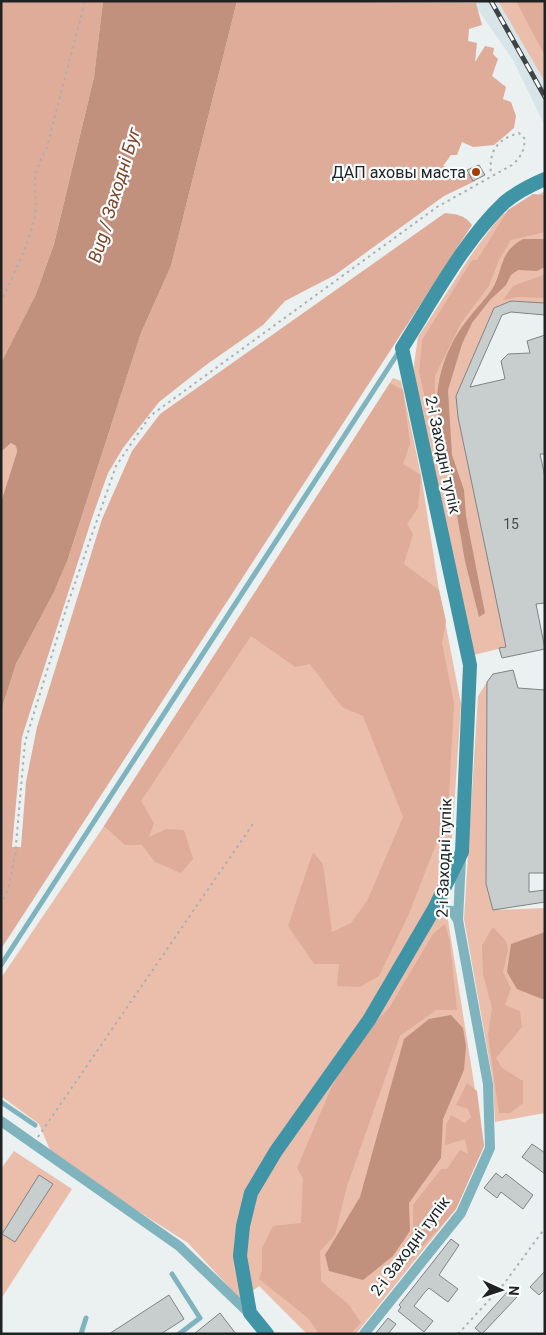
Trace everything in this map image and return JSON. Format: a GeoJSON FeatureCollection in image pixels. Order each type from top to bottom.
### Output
{"type":"FeatureCollection","features":[{"type":"Feature","properties":{"kind":"main road"},"geometry":{"type":"LineString","coordinates":[[402,348],[478,232],[506,201],[524,189],[545,179]]}},
{"type":"Feature","properties":{"kind":"main road","name":"2-і Заходні тупік"},"geometry":{"type":"LineString","coordinates":[[402,348],[470,665],[462,852]]}},
{"type":"Feature","properties":{"kind":"main road"},"geometry":{"type":"LineString","coordinates":[[267,1334],[250,1313],[240,1256],[243,1226],[251,1193],[276,1151],[369,1020],[434,909],[462,852]]}},
{"type":"Feature","properties":{"kind":"street","name":"2-і Заходні тупік"},"geometry":{"type":"LineString","coordinates":[[364,1334],[461,1213],[490,1148],[488,1084],[458,920],[462,852]]}},
{"type":"Feature","properties":{"kind":"street"},"geometry":{"type":"LineString","coordinates":[[434,909],[452,911],[458,920]]}},
{"type":"Feature","properties":{"kind":"street"},"geometry":{"type":"LineString","coordinates":[[1,1121],[179,1246],[256,1320]]}},
{"type":"Feature","properties":{"kind":"lane"},"geometry":{"type":"LineString","coordinates":[[1,965],[402,348]]}},
{"type":"Feature","properties":{"kind":"lane"},"geometry":{"type":"LineString","coordinates":[[1,1102],[35,1125]]}},
{"type":"Feature","properties":{"kind":"lane"},"geometry":{"type":"LineString","coordinates":[[172,1274],[200,1318],[179,1334]]}},
{"type":"Feature","properties":{"kind":"lane"},"geometry":{"type":"LineString","coordinates":[[81,1334],[86,1318]]}},
{"type":"Feature","properties":{"kind":"path"},"geometry":{"type":"LineString","coordinates":[[1,303],[14,269],[28,243],[35,217],[35,180],[38,165],[47,148],[85,1]]}},
{"type":"Feature","properties":{"kind":"path"},"geometry":{"type":"LineString","coordinates":[[1,905],[8,890],[16,856],[25,742],[68,603],[116,466],[150,416],[436,207],[519,159],[524,149],[525,139],[518,133],[507,137],[495,147],[490,160],[491,175]]}},
{"type":"Feature","properties":{"kind":"path"},"geometry":{"type":"LineString","coordinates":[[33,1144],[255,821]]}},
{"type":"Feature","properties":{"kind":"path"},"geometry":{"type":"LineString","coordinates":[[458,1334],[503,1285],[545,1228]]}},
{"type":"Feature","properties":{"kind":"shaded area"},"geometry":{"type":"Polygon","coordinates":[[[1,1],[103,1],[94,77],[54,244],[36,294],[1,363],[1,1]]]}},
{"type":"Feature","properties":{"kind":"shaded area"},"geometry":{"type":"Polygon","coordinates":[[[237,1],[476,3],[482,25],[469,29],[468,41],[477,43],[475,62],[485,46],[494,48],[493,54],[498,59],[492,76],[506,87],[503,99],[511,102],[516,116],[514,128],[494,145],[473,147],[462,142],[457,155],[451,155],[443,166],[475,176],[475,181],[444,196],[335,275],[285,301],[263,325],[206,365],[159,402],[123,448],[108,473],[93,515],[22,737],[12,847],[21,847],[26,782],[37,727],[102,519],[132,451],[160,414],[445,213],[463,217],[472,225],[1,949],[1,711],[16,664],[54,592],[68,559],[141,333],[171,266],[237,1]]]}},
{"type":"Feature","properties":{"kind":"shaded area"},"geometry":{"type":"Polygon","coordinates":[[[472,1],[510,1],[545,63],[545,126],[513,60],[472,1]]]}},
{"type":"Feature","properties":{"kind":"shaded area"},"geometry":{"type":"Polygon","coordinates":[[[498,1],[545,1],[545,82],[498,1]]]}},
{"type":"Feature","properties":{"kind":"shaded area"},"geometry":{"type":"Polygon","coordinates":[[[516,1],[545,1],[545,56],[516,1]]]}},
{"type":"Feature","properties":{"kind":"shaded area"},"geometry":{"type":"Polygon","coordinates":[[[545,191],[545,303],[511,301],[494,308],[456,396],[458,417],[506,647],[474,655],[413,371],[418,337],[471,255],[500,216],[545,191]]]}},
{"type":"Feature","properties":{"kind":"shaded area"},"geometry":{"type":"Polygon","coordinates":[[[533,194],[545,195],[545,232],[511,240],[499,260],[489,286],[461,323],[435,376],[435,415],[429,415],[419,372],[422,340],[472,260],[477,260],[508,210],[533,194]]]}},
{"type":"Feature","properties":{"kind":"shaded area"},"geometry":{"type":"Polygon","coordinates":[[[543,275],[545,276],[545,298],[517,297],[503,300],[513,286],[543,275]]]}},
{"type":"Feature","properties":{"kind":"shaded area"},"geometry":{"type":"Polygon","coordinates":[[[393,378],[401,381],[421,475],[439,590],[461,704],[447,914],[484,1146],[456,1209],[356,1334],[307,1334],[259,1286],[241,1300],[188,1243],[53,1157],[39,1124],[1,1096],[1,978],[104,826],[393,378]]]}},
{"type":"Feature","properties":{"kind":"shaded area"},"geometry":{"type":"Polygon","coordinates":[[[390,383],[403,390],[410,444],[403,464],[421,475],[418,508],[407,524],[413,534],[404,564],[439,590],[446,621],[442,643],[454,703],[448,813],[409,914],[379,976],[360,987],[337,986],[339,964],[314,964],[288,926],[313,852],[323,864],[332,932],[351,923],[367,901],[403,817],[363,716],[342,707],[310,664],[295,667],[251,636],[141,801],[154,823],[149,837],[166,829],[184,830],[193,859],[181,873],[155,862],[142,845],[125,845],[104,826],[390,383]]]}},
{"type":"Feature","properties":{"kind":"shaded area"},"geometry":{"type":"Polygon","coordinates":[[[11,443],[16,446],[17,453],[1,502],[1,452],[11,443]]]}},
{"type":"Feature","properties":{"kind":"shaded area"},"geometry":{"type":"Polygon","coordinates":[[[487,682],[486,884],[493,910],[545,908],[545,1113],[495,1122],[493,1081],[464,919],[478,696],[487,682]]]}},
{"type":"Feature","properties":{"kind":"shaded area"},"geometry":{"type":"Polygon","coordinates":[[[445,924],[450,942],[457,1010],[436,1010],[400,1036],[347,1186],[335,1235],[320,1251],[321,1281],[349,1305],[361,1323],[350,1334],[319,1334],[308,1318],[259,1279],[262,1270],[262,1248],[273,1226],[301,1223],[303,1178],[297,1168],[332,1086],[364,1034],[389,1008],[433,934],[445,924]]]}},
{"type":"Feature","properties":{"kind":"shaded area"},"geometry":{"type":"Polygon","coordinates":[[[493,927],[506,941],[508,950],[503,972],[511,988],[505,1005],[520,1011],[522,1027],[496,1058],[502,1068],[523,1081],[523,1103],[510,1113],[499,1113],[488,1035],[492,1008],[483,974],[482,945],[493,927]]]}},
{"type":"Feature","properties":{"kind":"shaded area"},"geometry":{"type":"Polygon","coordinates":[[[467,1083],[477,1091],[484,1146],[456,1209],[406,1265],[397,1256],[413,1231],[413,1205],[441,1169],[447,1169],[460,1150],[468,1154],[465,1139],[445,1145],[446,1125],[451,1115],[465,1123],[471,1117],[468,1109],[456,1105],[467,1083]]]}},
{"type":"Feature","properties":{"kind":"shaded area"},"geometry":{"type":"Polygon","coordinates":[[[14,1151],[72,1189],[1,1299],[1,1169],[14,1151]]]}},
{"type":"Feature","properties":{"kind":"water","name":"Bug / Заходні Буг"},"geometry":{"type":"Polygon","coordinates":[[[103,1],[237,1],[171,266],[141,333],[68,559],[54,592],[16,664],[1,711],[1,502],[17,452],[16,446],[11,443],[1,452],[1,363],[36,294],[54,244],[94,77],[103,1]]]}},
{"type":"Feature","properties":{"kind":"water"},"geometry":{"type":"Polygon","coordinates":[[[523,239],[545,239],[545,267],[537,271],[518,270],[511,275],[506,285],[490,300],[472,323],[462,344],[448,390],[452,455],[464,490],[466,516],[485,613],[479,617],[465,561],[438,416],[438,387],[446,357],[459,331],[494,286],[506,254],[523,239]]]}},
{"type":"Feature","properties":{"kind":"water"},"geometry":{"type":"Polygon","coordinates":[[[545,932],[545,999],[542,999],[517,989],[507,972],[511,944],[545,932]]]}},
{"type":"Feature","properties":{"kind":"water"},"geometry":{"type":"Polygon","coordinates":[[[451,1015],[463,1028],[466,1046],[464,1070],[443,1119],[441,1158],[409,1203],[410,1231],[393,1256],[363,1280],[329,1271],[325,1255],[360,1197],[404,1039],[429,1019],[451,1015]]]}},
{"type":"Feature","properties":{"kind":"building","name":"ДАП аховы маста"},"geometry":{"type":"Polygon","coordinates":[[[479,165],[485,175],[473,181],[467,170],[479,165]]]}},
{"type":"Feature","properties":{"kind":"building"},"geometry":{"type":"Polygon","coordinates":[[[511,301],[545,303],[545,315],[511,312],[502,315],[470,387],[505,379],[501,361],[508,354],[530,353],[527,341],[545,335],[545,454],[540,454],[545,477],[545,603],[536,604],[545,649],[502,658],[499,648],[506,647],[458,417],[456,396],[494,308],[511,301]]]}},
{"type":"Feature","properties":{"kind":"building"},"geometry":{"type":"Polygon","coordinates":[[[513,670],[518,688],[545,690],[545,873],[529,873],[529,892],[545,890],[545,902],[493,910],[486,884],[487,682],[493,674],[513,670]]]}},
{"type":"Feature","properties":{"kind":"building"},"geometry":{"type":"Polygon","coordinates":[[[532,1144],[545,1153],[545,1174],[522,1157],[532,1144]]]}},
{"type":"Feature","properties":{"kind":"building"},"geometry":{"type":"Polygon","coordinates":[[[496,1173],[502,1178],[506,1174],[533,1195],[523,1209],[501,1192],[497,1198],[484,1188],[496,1173]]]}},
{"type":"Feature","properties":{"kind":"building"},"geometry":{"type":"Polygon","coordinates":[[[39,1175],[53,1184],[15,1242],[2,1234],[39,1175]]]}},
{"type":"Feature","properties":{"kind":"building"},"geometry":{"type":"Polygon","coordinates":[[[451,1239],[459,1245],[439,1275],[458,1289],[448,1302],[429,1288],[425,1292],[414,1306],[433,1321],[424,1332],[398,1311],[401,1307],[399,1305],[451,1239]]]}},
{"type":"Feature","properties":{"kind":"building"},"geometry":{"type":"Polygon","coordinates":[[[545,1271],[545,1289],[539,1295],[530,1287],[545,1271]]]}},
{"type":"Feature","properties":{"kind":"building"},"geometry":{"type":"Polygon","coordinates":[[[509,1290],[517,1297],[482,1334],[475,1328],[509,1290]]]}},
{"type":"Feature","properties":{"kind":"building"},"geometry":{"type":"Polygon","coordinates":[[[169,1295],[184,1319],[161,1334],[109,1334],[169,1295]]]}},
{"type":"Feature","properties":{"kind":"building"},"geometry":{"type":"Polygon","coordinates":[[[220,1313],[236,1334],[194,1334],[220,1313]]]}},
{"type":"Feature","properties":{"kind":"building"},"geometry":{"type":"Polygon","coordinates":[[[388,1318],[396,1324],[388,1334],[375,1334],[388,1318]]]}},
{"type":"Feature","properties":{"kind":"railway"},"geometry":{"type":"LineString","coordinates":[[491,1],[545,97]]}},
{"type":"Feature","properties":{"kind":"place","name":"ДАП аховы маста"},"geometry":{"type":"Point","coordinates":[476,172]}}]}
